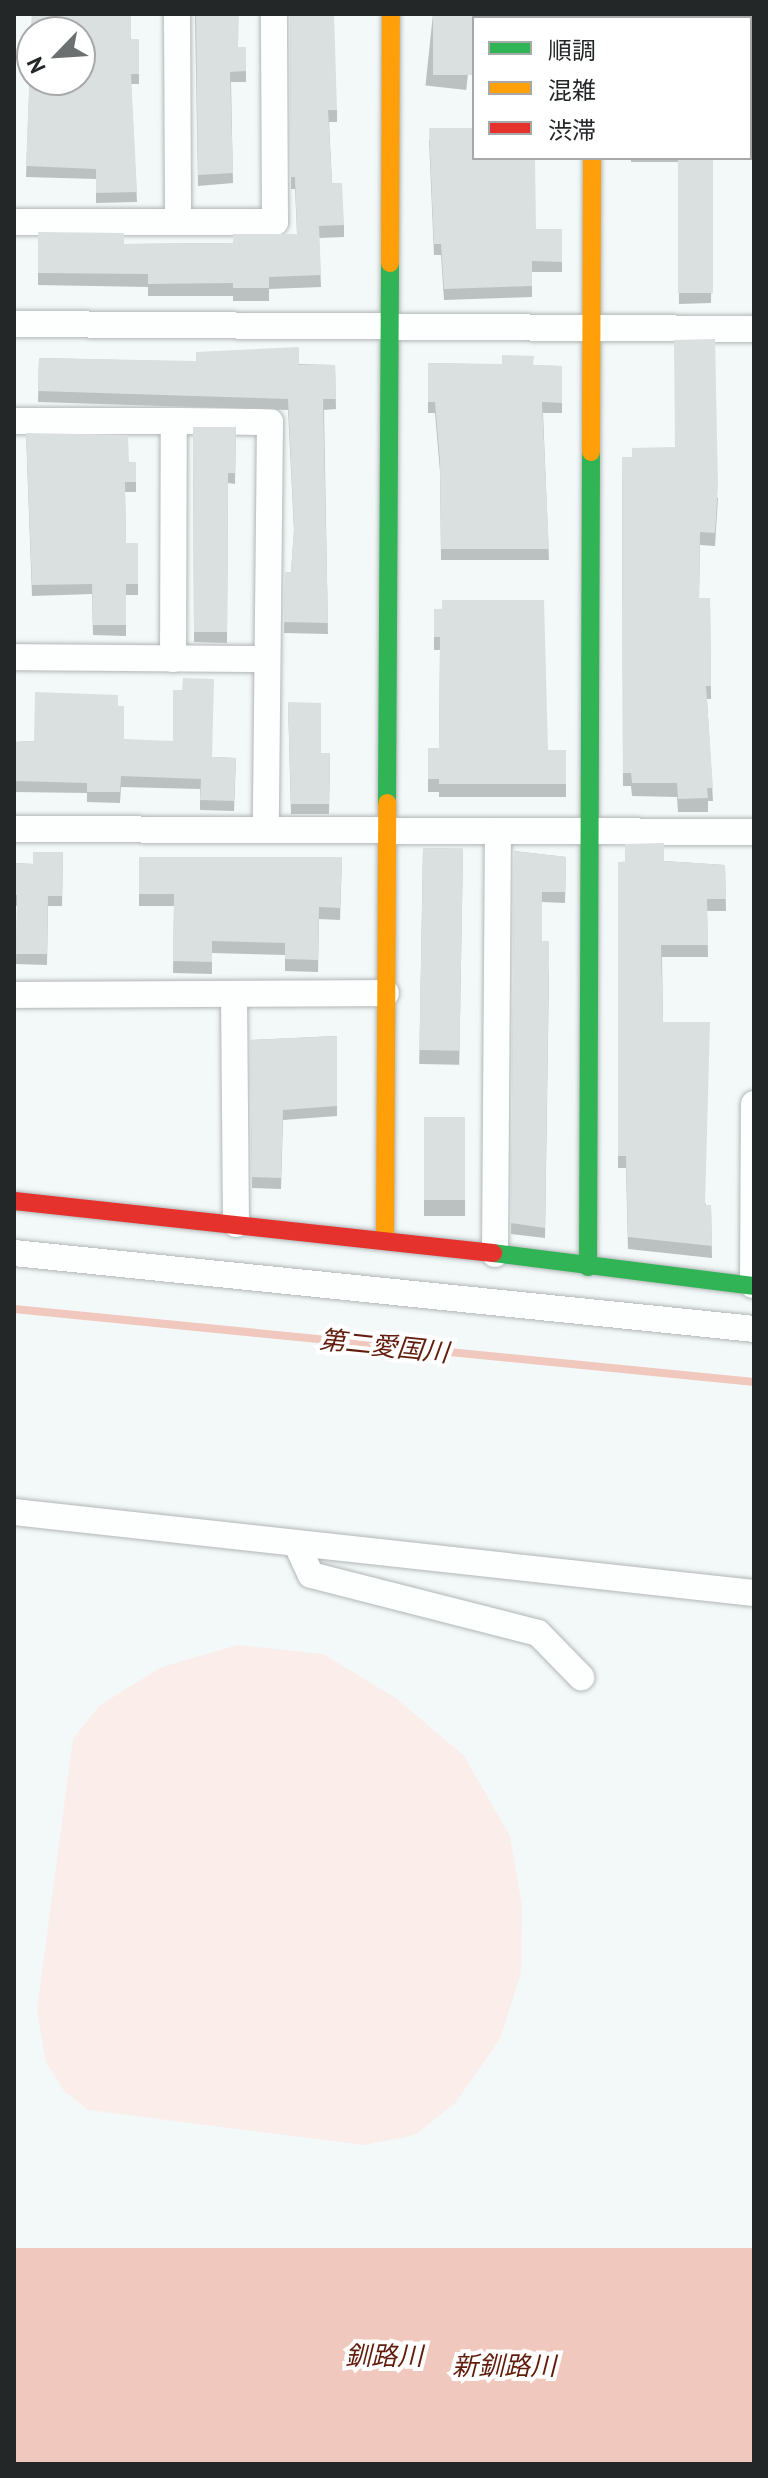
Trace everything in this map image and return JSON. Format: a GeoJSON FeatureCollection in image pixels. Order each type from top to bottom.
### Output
{"type":"FeatureCollection","features":[{"type":"Feature","properties":{"kind":"street"},"geometry":{"type":"LineString","coordinates":[[177,14],[178,222]]}},
{"type":"Feature","properties":{"kind":"street"},"geometry":{"type":"LineString","coordinates":[[14,222],[275,222],[274,14]]}},
{"type":"Feature","properties":{"kind":"street"},"geometry":{"type":"LineString","coordinates":[[385,1239],[391,14]]}},
{"type":"Feature","properties":{"kind":"street"},"geometry":{"type":"LineString","coordinates":[[588,1267],[592,160]]}},
{"type":"Feature","properties":{"kind":"street"},"geometry":{"type":"LineString","coordinates":[[14,324],[754,329]]}},
{"type":"Feature","properties":{"kind":"street"},"geometry":{"type":"LineString","coordinates":[[14,421],[270,422],[266,830]]}},
{"type":"Feature","properties":{"kind":"street"},"geometry":{"type":"LineString","coordinates":[[173,659],[174,421]]}},
{"type":"Feature","properties":{"kind":"street"},"geometry":{"type":"LineString","coordinates":[[14,657],[267,659]]}},
{"type":"Feature","properties":{"kind":"street"},"geometry":{"type":"LineString","coordinates":[[14,829],[754,832]]}},
{"type":"Feature","properties":{"kind":"street"},"geometry":{"type":"LineString","coordinates":[[495,1254],[498,831]]}},
{"type":"Feature","properties":{"kind":"street"},"geometry":{"type":"LineString","coordinates":[[14,995],[386,993]]}},
{"type":"Feature","properties":{"kind":"street"},"geometry":{"type":"LineString","coordinates":[[234,995],[236,1224]]}},
{"type":"Feature","properties":{"kind":"street"},"geometry":{"type":"LineString","coordinates":[[14,1201],[385,1239],[754,1286],[754,1104]]}},
{"type":"Feature","properties":{"kind":"street"},"geometry":{"type":"LineString","coordinates":[[14,1253],[754,1329]]}},
{"type":"Feature","properties":{"kind":"street"},"geometry":{"type":"LineString","coordinates":[[14,1512],[754,1593]]}},
{"type":"Feature","properties":{"kind":"street"},"geometry":{"type":"LineString","coordinates":[[296,1543],[311,1575],[538,1633],[581,1677]]}},
{"type":"Feature","properties":{"kind":"shaded area"},"geometry":{"type":"Polygon","coordinates":[[[238,1645],[323,1654],[397,1699],[464,1756],[510,1836],[522,1906],[521,1973],[500,2039],[456,2102],[415,2135],[365,2145],[88,2110],[64,2091],[46,2062],[37,2010],[73,1739],[100,1705],[162,1667],[238,1645]]]}},
{"type":"Feature","properties":{"kind":"water","name":"釧路川"},"geometry":{"type":"Polygon","coordinates":[[[14,2248],[754,2248],[754,2464],[14,2464],[14,2248]]]}},
{"type":"Feature","properties":{"kind":"building"},"geometry":{"type":"Polygon","coordinates":[[[32,14],[131,14],[131,39],[139,39],[139,74],[131,74],[137,192],[96,193],[96,169],[26,166],[29,96],[96,96],[96,16],[32,14]]]}},
{"type":"Feature","properties":{"kind":"building"},"geometry":{"type":"Polygon","coordinates":[[[196,14],[239,14],[238,47],[246,47],[246,71],[230,72],[233,173],[198,175],[196,14]]]}},
{"type":"Feature","properties":{"kind":"building"},"geometry":{"type":"Polygon","coordinates":[[[290,14],[334,14],[337,110],[328,110],[332,183],[342,183],[344,225],[319,226],[321,275],[269,277],[269,288],[233,288],[233,283],[148,284],[148,274],[38,273],[38,232],[124,233],[124,244],[233,243],[233,234],[297,234],[295,177],[291,177],[290,14]]]}},
{"type":"Feature","properties":{"kind":"building"},"geometry":{"type":"Polygon","coordinates":[[[433,14],[541,14],[472,16],[472,75],[433,75],[433,14]]]}},
{"type":"Feature","properties":{"kind":"building"},"geometry":{"type":"Polygon","coordinates":[[[613,14],[679,14],[613,16],[613,14]]]}},
{"type":"Feature","properties":{"kind":"building"},"geometry":{"type":"Polygon","coordinates":[[[679,14],[715,14],[715,16],[679,14]]]}},
{"type":"Feature","properties":{"kind":"building"},"geometry":{"type":"Polygon","coordinates":[[[429,128],[472,128],[472,160],[535,160],[536,229],[562,229],[562,262],[532,261],[532,286],[444,289],[441,244],[434,244],[429,128]]]}},
{"type":"Feature","properties":{"kind":"building"},"geometry":{"type":"Polygon","coordinates":[[[678,160],[713,160],[713,293],[678,293],[678,160]]]}},
{"type":"Feature","properties":{"kind":"building"},"geometry":{"type":"Polygon","coordinates":[[[715,339],[718,485],[715,533],[700,532],[699,598],[710,598],[711,686],[706,686],[713,788],[707,788],[708,798],[678,799],[677,783],[632,783],[631,773],[623,773],[622,457],[632,457],[632,448],[675,447],[674,340],[715,339]]]}},
{"type":"Feature","properties":{"kind":"building"},"geometry":{"type":"Polygon","coordinates":[[[299,347],[299,365],[335,365],[336,399],[323,399],[328,623],[284,622],[285,572],[291,572],[294,527],[288,399],[38,391],[39,358],[196,361],[196,352],[299,347]]]}},
{"type":"Feature","properties":{"kind":"building"},"geometry":{"type":"Polygon","coordinates":[[[502,355],[534,356],[533,365],[562,366],[562,403],[542,402],[549,549],[441,549],[440,462],[435,402],[428,402],[428,363],[502,364],[502,355]]]}},
{"type":"Feature","properties":{"kind":"building"},"geometry":{"type":"Polygon","coordinates":[[[193,427],[236,427],[235,473],[228,473],[227,632],[194,632],[193,427]]]}},
{"type":"Feature","properties":{"kind":"building"},"geometry":{"type":"Polygon","coordinates":[[[26,433],[128,435],[129,462],[136,462],[136,482],[125,482],[126,543],[138,543],[138,584],[126,584],[126,625],[93,625],[92,584],[32,585],[26,433]]]}},
{"type":"Feature","properties":{"kind":"building"},"geometry":{"type":"Polygon","coordinates":[[[442,600],[544,600],[548,750],[566,750],[566,784],[439,784],[439,779],[428,779],[428,748],[439,748],[440,637],[434,637],[434,609],[442,609],[442,600]]]}},
{"type":"Feature","properties":{"kind":"building"},"geometry":{"type":"Polygon","coordinates":[[[183,678],[214,679],[212,757],[236,758],[234,801],[200,800],[201,779],[121,776],[120,792],[87,792],[87,783],[14,781],[14,742],[34,741],[35,692],[118,695],[118,706],[124,706],[124,739],[173,741],[173,690],[182,690],[183,678]]]}},
{"type":"Feature","properties":{"kind":"building"},"geometry":{"type":"Polygon","coordinates":[[[288,702],[321,703],[321,753],[330,753],[329,804],[291,804],[288,702]]]}},
{"type":"Feature","properties":{"kind":"building"},"geometry":{"type":"Polygon","coordinates":[[[664,843],[664,861],[725,865],[726,899],[707,899],[708,945],[661,945],[663,1022],[710,1022],[705,1206],[711,1205],[712,1246],[628,1237],[626,1156],[618,1156],[618,862],[625,862],[625,844],[664,843]]]}},
{"type":"Feature","properties":{"kind":"building"},"geometry":{"type":"Polygon","coordinates":[[[423,848],[463,849],[459,1051],[419,1050],[423,848]]]}},
{"type":"Feature","properties":{"kind":"building"},"geometry":{"type":"Polygon","coordinates":[[[514,851],[566,857],[565,892],[542,892],[542,941],[549,941],[545,1228],[511,1223],[514,851]]]}},
{"type":"Feature","properties":{"kind":"building"},"geometry":{"type":"Polygon","coordinates":[[[33,852],[63,852],[62,896],[48,896],[47,954],[16,954],[14,863],[33,864],[33,852]]]}},
{"type":"Feature","properties":{"kind":"building"},"geometry":{"type":"Polygon","coordinates":[[[139,857],[342,857],[340,908],[319,907],[318,960],[285,959],[285,943],[212,941],[212,962],[173,961],[174,894],[139,894],[139,857]]]}},
{"type":"Feature","properties":{"kind":"building"},"geometry":{"type":"Polygon","coordinates":[[[337,1036],[337,1106],[283,1110],[281,1178],[252,1177],[250,1040],[337,1036]]]}},
{"type":"Feature","properties":{"kind":"building"},"geometry":{"type":"Polygon","coordinates":[[[424,1117],[465,1117],[465,1200],[424,1200],[424,1117]]]}},
{"type":"Feature","properties":{"kind":"waterway","name":"第二愛国川"},"geometry":{"type":"LineString","coordinates":[[14,1309],[754,1382]]}},
{"type":"Feature","properties":{"kind":"traffic: fast"},"geometry":{"type":"LineString","coordinates":[[387,803],[390,263]]}},
{"type":"Feature","properties":{"kind":"traffic: fast"},"geometry":{"type":"LineString","coordinates":[[588,1267],[591,452]]}},
{"type":"Feature","properties":{"kind":"traffic: fast"},"geometry":{"type":"LineString","coordinates":[[493,1253],[754,1286]]}},
{"type":"Feature","properties":{"kind":"traffic: slow"},"geometry":{"type":"LineString","coordinates":[[390,263],[391,14]]}},
{"type":"Feature","properties":{"kind":"traffic: slow"},"geometry":{"type":"LineString","coordinates":[[591,452],[592,160]]}},
{"type":"Feature","properties":{"kind":"traffic: slow"},"geometry":{"type":"LineString","coordinates":[[385,1239],[387,803]]}},
{"type":"Feature","properties":{"kind":"traffic: jam"},"geometry":{"type":"LineString","coordinates":[[14,1201],[493,1253]]}},
{"type":"Feature","properties":{"kind":"water label","name":"新釧路川"},"geometry":{"type":"Point","coordinates":[504,2366]}}]}
